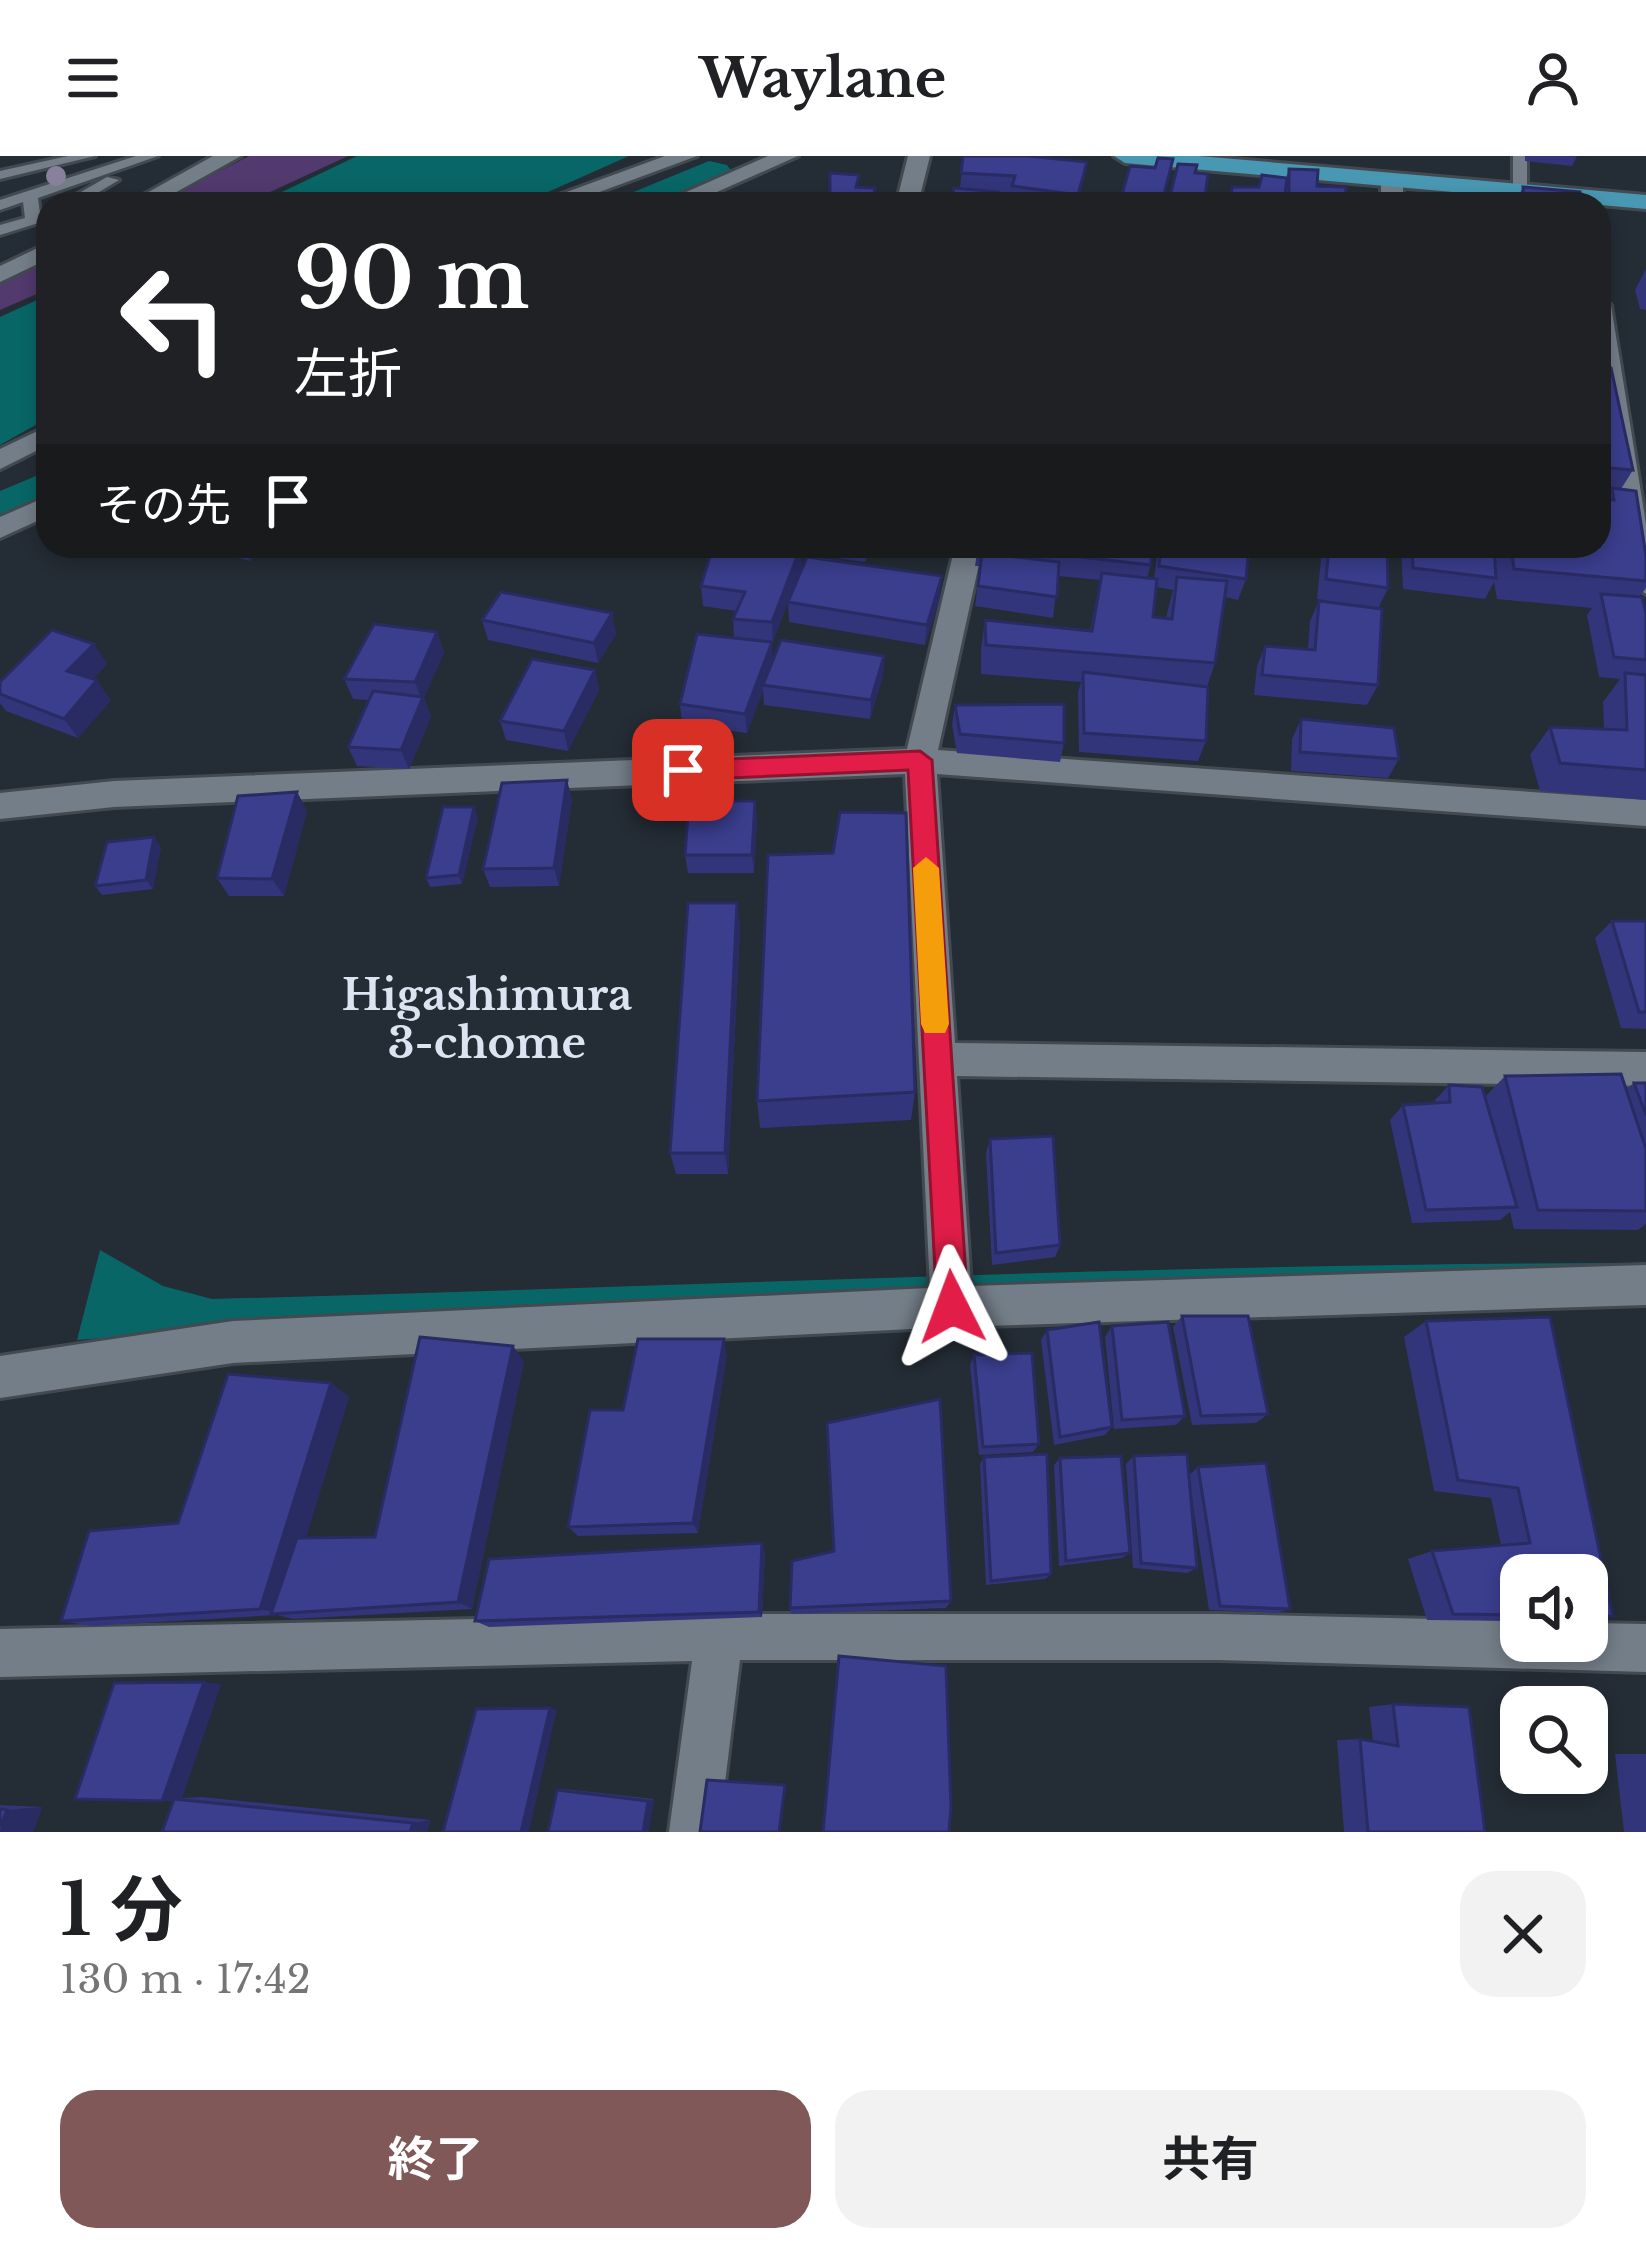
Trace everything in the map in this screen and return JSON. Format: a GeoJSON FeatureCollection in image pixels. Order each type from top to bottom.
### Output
{"type":"FeatureCollection","features":[{"type":"Feature","properties":{"kind":"main road"},"geometry":{"type":"LineString","coordinates":[[1125,156],[1293,164],[1392,192],[1520,192]]}},
{"type":"Feature","properties":{"kind":"main road"},"geometry":{"type":"LineString","coordinates":[[1611,201],[1646,202]]}},
{"type":"Feature","properties":{"kind":"street"},"geometry":{"type":"LineString","coordinates":[[161,192],[230,156]]}},
{"type":"Feature","properties":{"kind":"street"},"geometry":{"type":"LineString","coordinates":[[580,192],[686,156]]}},
{"type":"Feature","properties":{"kind":"street"},"geometry":{"type":"LineString","coordinates":[[722,156],[757,168]]}},
{"type":"Feature","properties":{"kind":"street"},"geometry":{"type":"LineString","coordinates":[[699,192],[787,156]]}},
{"type":"Feature","properties":{"kind":"street"},"geometry":{"type":"LineString","coordinates":[[910,192],[920,156]]}},
{"type":"Feature","properties":{"kind":"street"},"geometry":{"type":"LineString","coordinates":[[0,275],[36,256]]}},
{"type":"Feature","properties":{"kind":"street"},"geometry":{"type":"LineString","coordinates":[[1611,387],[1630,516],[1646,584]]}},
{"type":"Feature","properties":{"kind":"street"},"geometry":{"type":"LineString","coordinates":[[0,460],[36,440]]}},
{"type":"Feature","properties":{"kind":"street"},"geometry":{"type":"LineString","coordinates":[[0,529],[36,511]]}},
{"type":"Feature","properties":{"kind":"street"},"geometry":{"type":"LineString","coordinates":[[1611,514],[1630,516]]}},
{"type":"Feature","properties":{"kind":"street"},"geometry":{"type":"LineString","coordinates":[[952,1307],[920,760],[966,558]]}},
{"type":"Feature","properties":{"kind":"street"},"geometry":{"type":"LineString","coordinates":[[0,806],[138,793],[920,760],[1646,813]]}},
{"type":"Feature","properties":{"kind":"street"},"geometry":{"type":"LineString","coordinates":[[937,1059],[1646,1069]]}},
{"type":"Feature","properties":{"kind":"street"},"geometry":{"type":"LineString","coordinates":[[0,1377],[233,1342],[952,1307],[1646,1285]]}},
{"type":"Feature","properties":{"kind":"street"},"geometry":{"type":"LineString","coordinates":[[0,1653],[719,1637],[1218,1637],[1646,1648]]}},
{"type":"Feature","properties":{"kind":"street"},"geometry":{"type":"LineString","coordinates":[[694,1832],[719,1637]]}},
{"type":"Feature","properties":{"kind":"lane"},"geometry":{"type":"LineString","coordinates":[[14,200],[5,168],[88,156]]}},
{"type":"Feature","properties":{"kind":"lane"},"geometry":{"type":"LineString","coordinates":[[1520,156],[1520,192]]}},
{"type":"Feature","properties":{"kind":"lane"},"geometry":{"type":"LineString","coordinates":[[39,192],[150,157]]}},
{"type":"Feature","properties":{"kind":"lane"},"geometry":{"type":"LineString","coordinates":[[89,192],[150,157]]}},
{"type":"Feature","properties":{"kind":"lane"},"geometry":{"type":"LineString","coordinates":[[0,230],[36,219]]}},
{"type":"Feature","properties":{"kind":"shaded area"},"geometry":{"type":"Polygon","coordinates":[[[249,156],[348,156],[270,192],[178,192],[249,156]]]}},
{"type":"Feature","properties":{"kind":"shaded area"},"geometry":{"type":"Polygon","coordinates":[[[357,156],[629,156],[548,192],[282,192],[357,156]]]}},
{"type":"Feature","properties":{"kind":"shaded area"},"geometry":{"type":"Polygon","coordinates":[[[36,265],[36,294],[0,310],[0,283],[36,265]]]}},
{"type":"Feature","properties":{"kind":"shaded area"},"geometry":{"type":"Polygon","coordinates":[[[36,300],[36,425],[0,445],[0,317],[36,300]]]}},
{"type":"Feature","properties":{"kind":"shaded area"},"geometry":{"type":"Polygon","coordinates":[[[100,1250],[163,1286],[212,1299],[1439,1264],[1614,1263],[1614,1279],[291,1324],[77,1340],[100,1250]]]}},
{"type":"Feature","properties":{"kind":"building"},"geometry":{"type":"Polygon","coordinates":[[[963,156],[1087,162],[1079,192],[1012,186],[1015,176],[961,173],[963,156]]]}},
{"type":"Feature","properties":{"kind":"building"},"geometry":{"type":"Polygon","coordinates":[[[1158,158],[1173,159],[1165,192],[1123,192],[1130,166],[1155,168],[1158,158]]]}},
{"type":"Feature","properties":{"kind":"building"},"geometry":{"type":"Polygon","coordinates":[[[1178,164],[1197,165],[1195,173],[1208,174],[1206,192],[1171,192],[1178,164]]]}},
{"type":"Feature","properties":{"kind":"building"},"geometry":{"type":"Polygon","coordinates":[[[1289,169],[1318,170],[1317,186],[1346,187],[1346,192],[1289,192],[1289,169]]]}},
{"type":"Feature","properties":{"kind":"building"},"geometry":{"type":"Polygon","coordinates":[[[830,173],[859,175],[856,187],[875,188],[874,192],[830,192],[830,173]]]}},
{"type":"Feature","properties":{"kind":"building"},"geometry":{"type":"Polygon","coordinates":[[[1262,175],[1287,178],[1285,192],[1232,192],[1232,187],[1259,187],[1262,175]]]}},
{"type":"Feature","properties":{"kind":"building"},"geometry":{"type":"Polygon","coordinates":[[[1523,187],[1580,192],[1523,192],[1523,187]]]}},
{"type":"Feature","properties":{"kind":"building"},"geometry":{"type":"Polygon","coordinates":[[[1611,368],[1633,470],[1611,468],[1611,368]]]}},
{"type":"Feature","properties":{"kind":"building"},"geometry":{"type":"Polygon","coordinates":[[[1612,488],[1636,491],[1646,581],[1514,569],[1513,558],[1611,558],[1612,488]]]}},
{"type":"Feature","properties":{"kind":"building"},"geometry":{"type":"Polygon","coordinates":[[[709,558],[796,558],[772,622],[733,619],[745,592],[701,586],[709,558]]]}},
{"type":"Feature","properties":{"kind":"building"},"geometry":{"type":"Polygon","coordinates":[[[807,558],[942,576],[927,625],[788,602],[807,558]]]}},
{"type":"Feature","properties":{"kind":"building"},"geometry":{"type":"Polygon","coordinates":[[[981,558],[1059,562],[1057,597],[978,586],[981,558]]]}},
{"type":"Feature","properties":{"kind":"building"},"geometry":{"type":"Polygon","coordinates":[[[1090,558],[1151,558],[1151,565],[1090,558]]]}},
{"type":"Feature","properties":{"kind":"building"},"geometry":{"type":"Polygon","coordinates":[[[1160,558],[1248,558],[1246,579],[1159,566],[1160,558]]]}},
{"type":"Feature","properties":{"kind":"building"},"geometry":{"type":"Polygon","coordinates":[[[1328,558],[1387,558],[1388,588],[1326,579],[1328,558]]]}},
{"type":"Feature","properties":{"kind":"building"},"geometry":{"type":"Polygon","coordinates":[[[1413,558],[1495,558],[1496,578],[1413,568],[1413,558]]]}},
{"type":"Feature","properties":{"kind":"building"},"geometry":{"type":"Polygon","coordinates":[[[1102,573],[1157,579],[1153,617],[1172,619],[1177,577],[1227,581],[1215,663],[986,645],[985,620],[1092,631],[1102,573]]]}},
{"type":"Feature","properties":{"kind":"building"},"geometry":{"type":"Polygon","coordinates":[[[501,592],[612,613],[594,643],[482,620],[501,592]]]}},
{"type":"Feature","properties":{"kind":"building"},"geometry":{"type":"Polygon","coordinates":[[[1601,594],[1642,597],[1646,660],[1614,657],[1601,594]]]}},
{"type":"Feature","properties":{"kind":"building"},"geometry":{"type":"Polygon","coordinates":[[[1319,601],[1382,609],[1378,685],[1262,675],[1265,646],[1315,650],[1319,601]]]}},
{"type":"Feature","properties":{"kind":"building"},"geometry":{"type":"Polygon","coordinates":[[[374,624],[437,632],[415,682],[344,679],[374,624]]]}},
{"type":"Feature","properties":{"kind":"building"},"geometry":{"type":"Polygon","coordinates":[[[52,630],[94,644],[67,671],[97,680],[64,719],[0,694],[0,682],[52,630]]]}},
{"type":"Feature","properties":{"kind":"building"},"geometry":{"type":"Polygon","coordinates":[[[697,634],[772,642],[745,714],[680,704],[697,634]]]}},
{"type":"Feature","properties":{"kind":"building"},"geometry":{"type":"Polygon","coordinates":[[[781,640],[884,656],[871,700],[763,685],[781,640]]]}},
{"type":"Feature","properties":{"kind":"building"},"geometry":{"type":"Polygon","coordinates":[[[532,659],[595,670],[564,731],[500,721],[532,659]]]}},
{"type":"Feature","properties":{"kind":"building"},"geometry":{"type":"Polygon","coordinates":[[[1083,672],[1208,687],[1206,741],[1084,733],[1083,672]]]}},
{"type":"Feature","properties":{"kind":"building"},"geometry":{"type":"Polygon","coordinates":[[[1625,673],[1646,675],[1646,770],[1560,763],[1550,727],[1627,730],[1625,673]]]}},
{"type":"Feature","properties":{"kind":"building"},"geometry":{"type":"Polygon","coordinates":[[[373,691],[423,697],[401,750],[348,747],[373,691]]]}},
{"type":"Feature","properties":{"kind":"building"},"geometry":{"type":"Polygon","coordinates":[[[1064,704],[1064,743],[960,734],[955,705],[1064,704]]]}},
{"type":"Feature","properties":{"kind":"building"},"geometry":{"type":"Polygon","coordinates":[[[1301,719],[1394,728],[1399,759],[1300,752],[1301,719]]]}},
{"type":"Feature","properties":{"kind":"building"},"geometry":{"type":"Polygon","coordinates":[[[725,773],[724,801],[755,801],[752,855],[685,855],[691,774],[725,773]]]}},
{"type":"Feature","properties":{"kind":"building"},"geometry":{"type":"Polygon","coordinates":[[[567,780],[554,868],[483,869],[502,783],[567,780]]]}},
{"type":"Feature","properties":{"kind":"building"},"geometry":{"type":"Polygon","coordinates":[[[297,792],[272,879],[217,878],[238,796],[297,792]]]}},
{"type":"Feature","properties":{"kind":"building"},"geometry":{"type":"Polygon","coordinates":[[[443,807],[474,807],[459,875],[426,878],[443,807]]]}},
{"type":"Feature","properties":{"kind":"building"},"geometry":{"type":"Polygon","coordinates":[[[840,812],[906,813],[915,1092],[757,1101],[768,855],[833,853],[840,812]]]}},
{"type":"Feature","properties":{"kind":"building"},"geometry":{"type":"Polygon","coordinates":[[[154,837],[146,880],[95,886],[107,842],[154,837]]]}},
{"type":"Feature","properties":{"kind":"building"},"geometry":{"type":"Polygon","coordinates":[[[688,903],[737,903],[725,1153],[670,1153],[688,903]]]}},
{"type":"Feature","properties":{"kind":"building"},"geometry":{"type":"Polygon","coordinates":[[[1612,921],[1646,921],[1646,1012],[1639,1012],[1612,921]]]}},
{"type":"Feature","properties":{"kind":"building"},"geometry":{"type":"Polygon","coordinates":[[[1621,1074],[1646,1149],[1646,1211],[1538,1210],[1505,1076],[1621,1074]]]}},
{"type":"Feature","properties":{"kind":"building"},"geometry":{"type":"Polygon","coordinates":[[[1634,1083],[1646,1083],[1646,1115],[1634,1083]]]}},
{"type":"Feature","properties":{"kind":"building"},"geometry":{"type":"Polygon","coordinates":[[[1449,1085],[1482,1087],[1517,1207],[1426,1210],[1403,1105],[1450,1102],[1449,1085]]]}},
{"type":"Feature","properties":{"kind":"building"},"geometry":{"type":"Polygon","coordinates":[[[1053,1136],[1060,1245],[996,1253],[990,1139],[1053,1136]]]}},
{"type":"Feature","properties":{"kind":"building"},"geometry":{"type":"Polygon","coordinates":[[[1182,1316],[1248,1316],[1268,1414],[1201,1416],[1182,1316]]]}},
{"type":"Feature","properties":{"kind":"building"},"geometry":{"type":"Polygon","coordinates":[[[1550,1317],[1600,1554],[1500,1554],[1500,1615],[1453,1614],[1432,1551],[1530,1543],[1518,1488],[1458,1480],[1426,1321],[1550,1317]]]}},
{"type":"Feature","properties":{"kind":"building"},"geometry":{"type":"Polygon","coordinates":[[[1099,1322],[1112,1427],[1060,1437],[1047,1330],[1099,1322]]]}},
{"type":"Feature","properties":{"kind":"building"},"geometry":{"type":"Polygon","coordinates":[[[1168,1322],[1185,1416],[1122,1420],[1112,1326],[1168,1322]]]}},
{"type":"Feature","properties":{"kind":"building"},"geometry":{"type":"Polygon","coordinates":[[[420,1337],[513,1346],[458,1602],[271,1614],[297,1538],[375,1537],[420,1337]]]}},
{"type":"Feature","properties":{"kind":"building"},"geometry":{"type":"Polygon","coordinates":[[[638,1339],[724,1339],[693,1523],[568,1527],[590,1410],[623,1410],[638,1339]]]}},
{"type":"Feature","properties":{"kind":"building"},"geometry":{"type":"Polygon","coordinates":[[[1032,1353],[1039,1444],[983,1447],[974,1355],[1032,1353]]]}},
{"type":"Feature","properties":{"kind":"building"},"geometry":{"type":"Polygon","coordinates":[[[228,1374],[331,1383],[260,1609],[61,1621],[89,1531],[178,1523],[228,1374]]]}},
{"type":"Feature","properties":{"kind":"building"},"geometry":{"type":"Polygon","coordinates":[[[940,1399],[951,1601],[790,1608],[792,1561],[834,1551],[827,1423],[940,1399]]]}},
{"type":"Feature","properties":{"kind":"building"},"geometry":{"type":"Polygon","coordinates":[[[1047,1454],[1051,1574],[991,1581],[984,1457],[1047,1454]]]}},
{"type":"Feature","properties":{"kind":"building"},"geometry":{"type":"Polygon","coordinates":[[[1187,1454],[1197,1568],[1141,1563],[1134,1456],[1187,1454]]]}},
{"type":"Feature","properties":{"kind":"building"},"geometry":{"type":"Polygon","coordinates":[[[1121,1456],[1130,1553],[1066,1561],[1060,1458],[1121,1456]]]}},
{"type":"Feature","properties":{"kind":"building"},"geometry":{"type":"Polygon","coordinates":[[[1266,1463],[1290,1609],[1220,1606],[1198,1467],[1266,1463]]]}},
{"type":"Feature","properties":{"kind":"building"},"geometry":{"type":"Polygon","coordinates":[[[762,1543],[759,1612],[475,1621],[489,1559],[762,1543]]]}},
{"type":"Feature","properties":{"kind":"building"},"geometry":{"type":"Polygon","coordinates":[[[839,1656],[946,1666],[949,1832],[823,1832],[839,1656]]]}},
{"type":"Feature","properties":{"kind":"building"},"geometry":{"type":"Polygon","coordinates":[[[204,1682],[162,1801],[75,1799],[114,1683],[204,1682]]]}},
{"type":"Feature","properties":{"kind":"building"},"geometry":{"type":"Polygon","coordinates":[[[1393,1704],[1469,1707],[1485,1832],[1368,1832],[1360,1739],[1398,1746],[1393,1704]]]}},
{"type":"Feature","properties":{"kind":"building"},"geometry":{"type":"Polygon","coordinates":[[[550,1708],[521,1832],[443,1832],[476,1709],[550,1708]]]}},
{"type":"Feature","properties":{"kind":"building"},"geometry":{"type":"Polygon","coordinates":[[[707,1780],[785,1785],[779,1832],[700,1832],[707,1780]]]}},
{"type":"Feature","properties":{"kind":"building"},"geometry":{"type":"Polygon","coordinates":[[[557,1790],[648,1801],[643,1832],[548,1832],[557,1790]]]}},
{"type":"Feature","properties":{"kind":"building"},"geometry":{"type":"Polygon","coordinates":[[[174,1799],[413,1823],[410,1832],[162,1832],[174,1799]]]}},
{"type":"Feature","properties":{"kind":"waterway"},"geometry":{"type":"LineString","coordinates":[[675,192],[709,176]]}},
{"type":"Feature","properties":{"kind":"waterway"},"geometry":{"type":"LineString","coordinates":[[0,518],[36,498]]}},
{"type":"Feature","properties":{"kind":"slow traffic"},"geometry":{"type":"LineString","coordinates":[[926,868],[935,1024]]}},
{"type":"Feature","properties":{"kind":"district","name":"Higashimura 3-chome"},"geometry":{"type":"Point","coordinates":[487,1019]}},
{"type":"Feature","properties":{"kind":"route"},"geometry":{"type":"LineString","coordinates":[[683,770],[920,760],[952,1307]]}}]}
